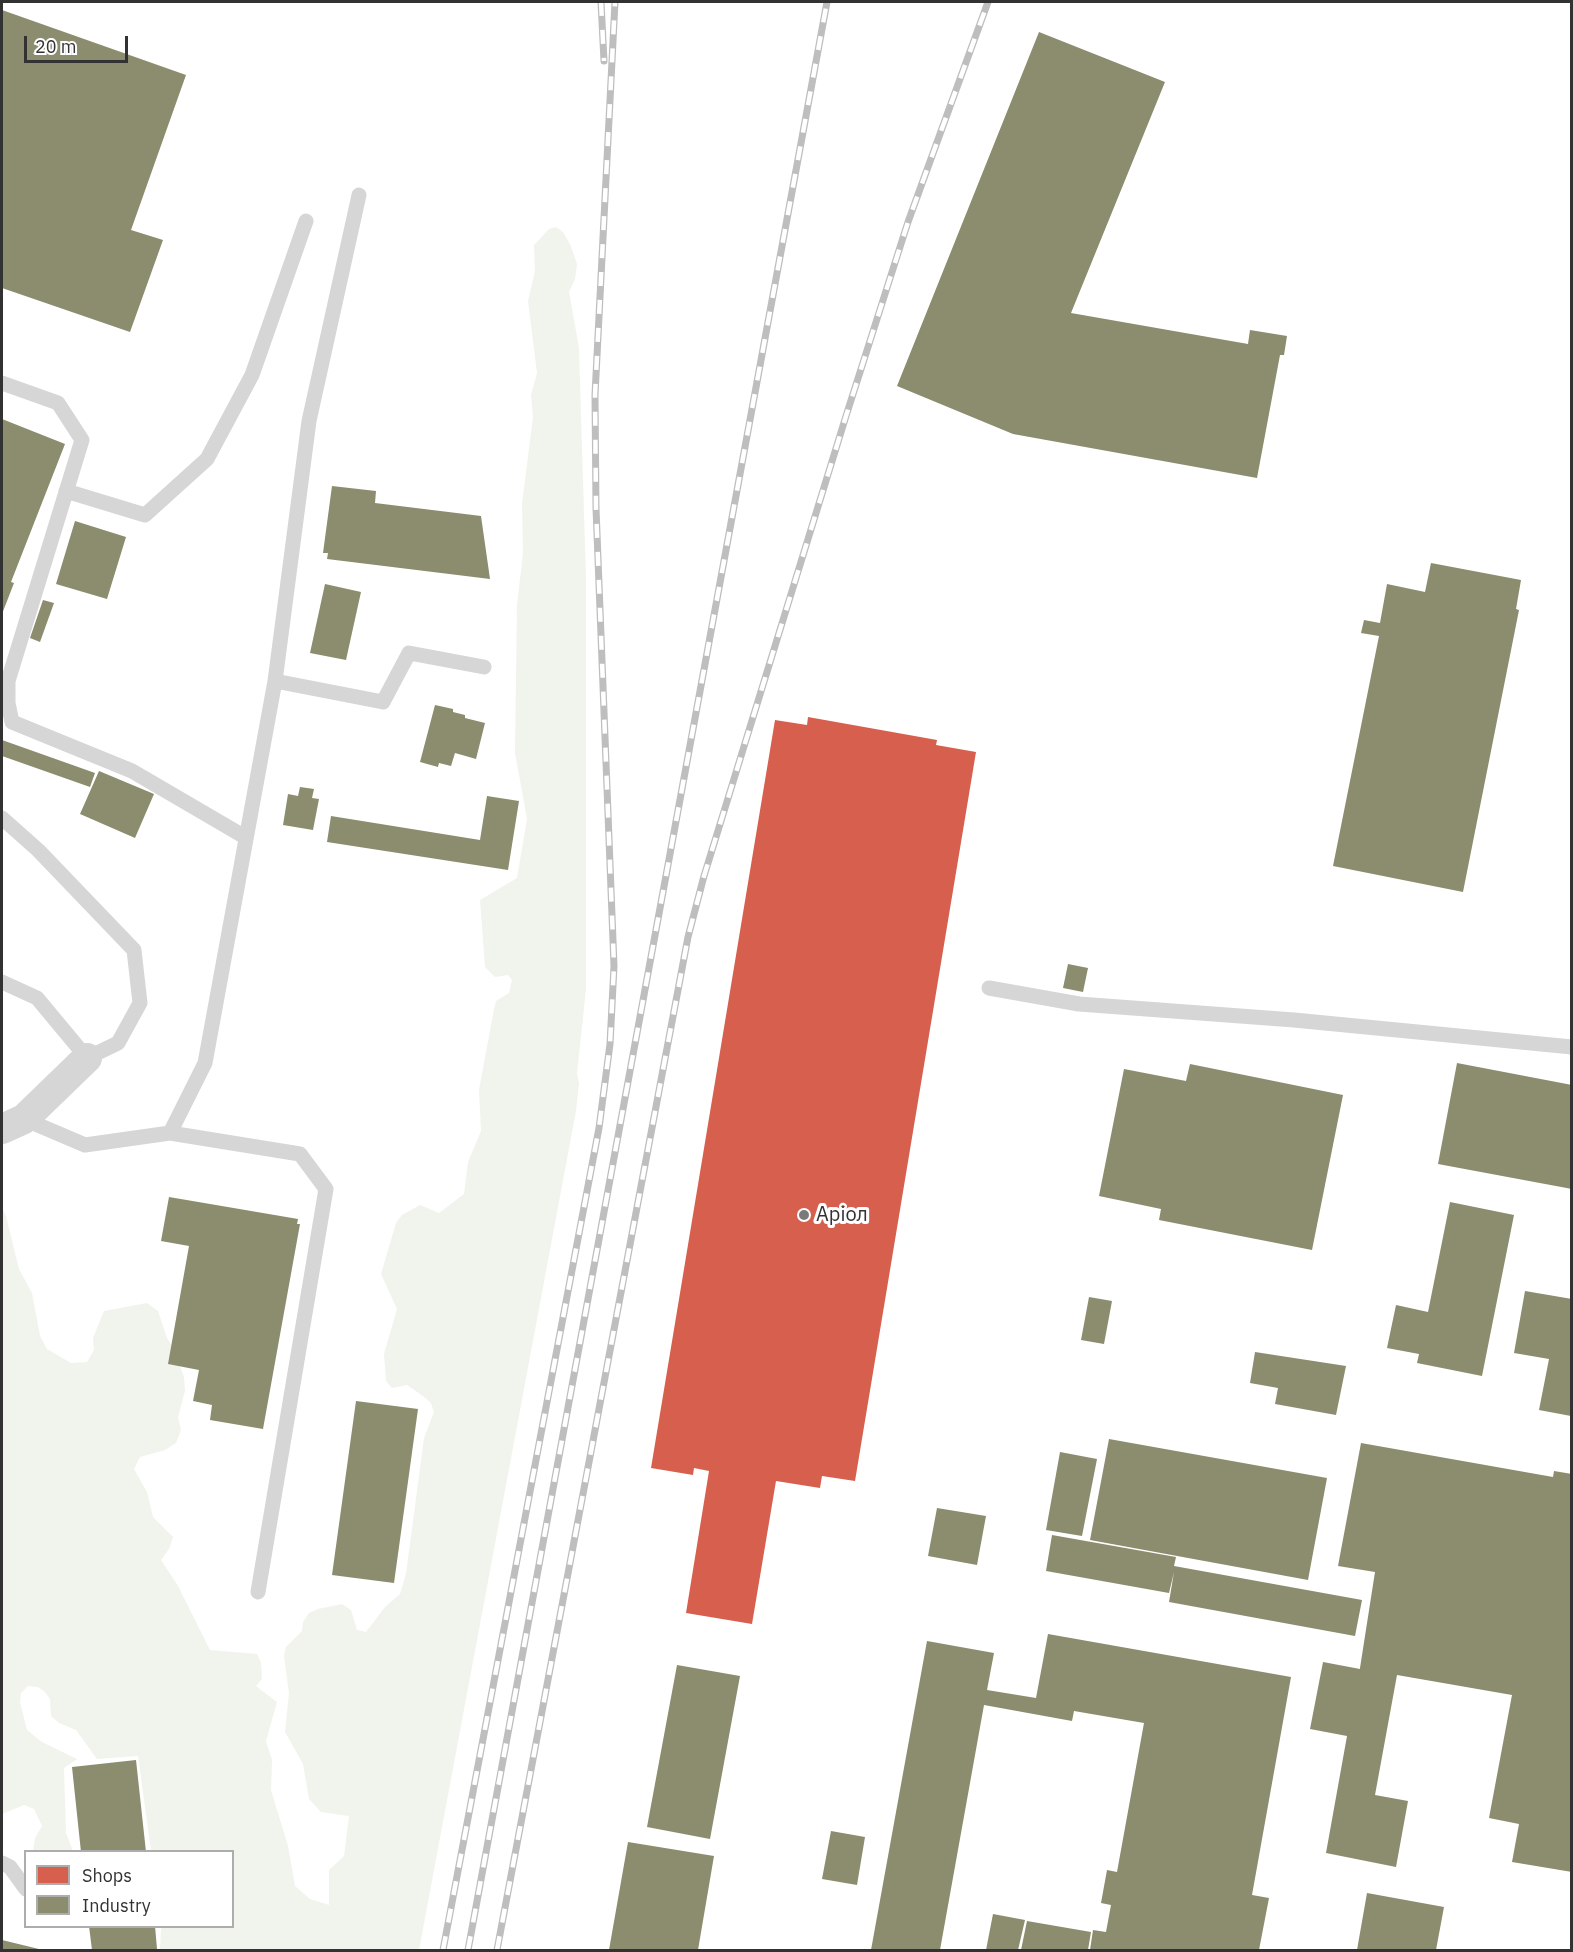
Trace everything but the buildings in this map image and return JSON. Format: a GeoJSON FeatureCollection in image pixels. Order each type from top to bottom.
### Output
{"type":"FeatureCollection","features":[{"type":"Feature","properties":{"kind":"street"},"geometry":{"type":"LineString","coordinates":[[13,1124],[87,1058]]}},
{"type":"Feature","properties":{"kind":"lane"},"geometry":{"type":"LineString","coordinates":[[170,1133],[206,1063],[275,681],[309,421],[359,195]]}},
{"type":"Feature","properties":{"kind":"lane"},"geometry":{"type":"LineString","coordinates":[[66,490],[145,515],[207,459],[252,375],[306,221]]}},
{"type":"Feature","properties":{"kind":"lane"},"geometry":{"type":"LineString","coordinates":[[2,383],[58,404],[82,440],[8,681],[7,721],[132,771],[245,837]]}},
{"type":"Feature","properties":{"kind":"lane"},"geometry":{"type":"LineString","coordinates":[[275,681],[383,702],[409,653],[484,667]]}},
{"type":"Feature","properties":{"kind":"lane"},"geometry":{"type":"LineString","coordinates":[[2,818],[38,850],[134,950],[140,1003],[118,1043],[87,1058],[37,998],[2,982]]}},
{"type":"Feature","properties":{"kind":"lane"},"geometry":{"type":"LineString","coordinates":[[989,988],[1079,1004],[1294,1020],[1572,1047]]}},
{"type":"Feature","properties":{"kind":"lane"},"geometry":{"type":"LineString","coordinates":[[13,1124],[85,1145],[170,1133],[300,1154],[326,1189],[258,1592]]}},
{"type":"Feature","properties":{"kind":"lane"},"geometry":{"type":"LineString","coordinates":[[2,1863],[10,1867],[24,1886]]}},
{"type":"Feature","properties":{"kind":"shaded area"},"geometry":{"type":"Polygon","coordinates":[[[556,227],[563,232],[577,264],[575,279],[569,292],[579,348],[586,579],[586,989],[577,1074],[579,1083],[576,1111],[419,1950],[160,1950],[161,1928],[234,1928],[234,1850],[151,1850],[138,1756],[97,1759],[76,1730],[59,1723],[51,1716],[50,1699],[45,1692],[38,1687],[28,1686],[21,1693],[20,1702],[27,1730],[42,1742],[77,1759],[64,1768],[66,1833],[73,1850],[33,1850],[35,1838],[42,1826],[34,1809],[24,1805],[2,1814],[2,1208],[19,1269],[32,1293],[40,1336],[47,1349],[71,1363],[87,1362],[94,1350],[93,1338],[104,1311],[147,1303],[158,1311],[184,1377],[185,1391],[178,1417],[181,1430],[176,1443],[165,1450],[140,1457],[134,1469],[147,1492],[153,1517],[173,1537],[169,1549],[161,1560],[178,1586],[210,1650],[257,1654],[261,1663],[262,1679],[256,1686],[277,1702],[266,1741],[272,1760],[271,1790],[288,1846],[295,1886],[310,1899],[329,1905],[329,1870],[344,1856],[349,1816],[321,1812],[309,1799],[303,1764],[285,1732],[289,1693],[284,1656],[286,1647],[302,1631],[303,1622],[309,1613],[318,1609],[342,1604],[351,1610],[357,1630],[366,1632],[385,1607],[400,1594],[406,1574],[424,1438],[434,1412],[431,1403],[407,1385],[392,1388],[386,1381],[384,1354],[397,1309],[381,1274],[396,1223],[402,1215],[420,1205],[439,1213],[464,1194],[468,1162],[481,1131],[479,1090],[494,1009],[496,1001],[509,993],[512,980],[508,975],[495,977],[485,967],[480,900],[517,878],[527,819],[515,753],[517,605],[523,553],[522,504],[533,417],[531,395],[537,373],[528,301],[535,271],[534,245],[549,229],[556,227]]]}},
{"type":"Feature","properties":{"kind":"railway"},"geometry":{"type":"LineString","coordinates":[[601,2],[604,61]]}},
{"type":"Feature","properties":{"kind":"railway"},"geometry":{"type":"LineString","coordinates":[[443,1950],[599,1128],[610,1044],[614,966],[596,508],[595,395],[615,2]]}},
{"type":"Feature","properties":{"kind":"railway"},"geometry":{"type":"LineString","coordinates":[[468,1950],[827,2]]}},
{"type":"Feature","properties":{"kind":"railway"},"geometry":{"type":"LineString","coordinates":[[497,1950],[688,937],[704,876],[908,222],[988,2]]}},
{"type":"Feature","properties":{"kind":"place","name":"Аріол"},"geometry":{"type":"Point","coordinates":[804,1215]}}]}
